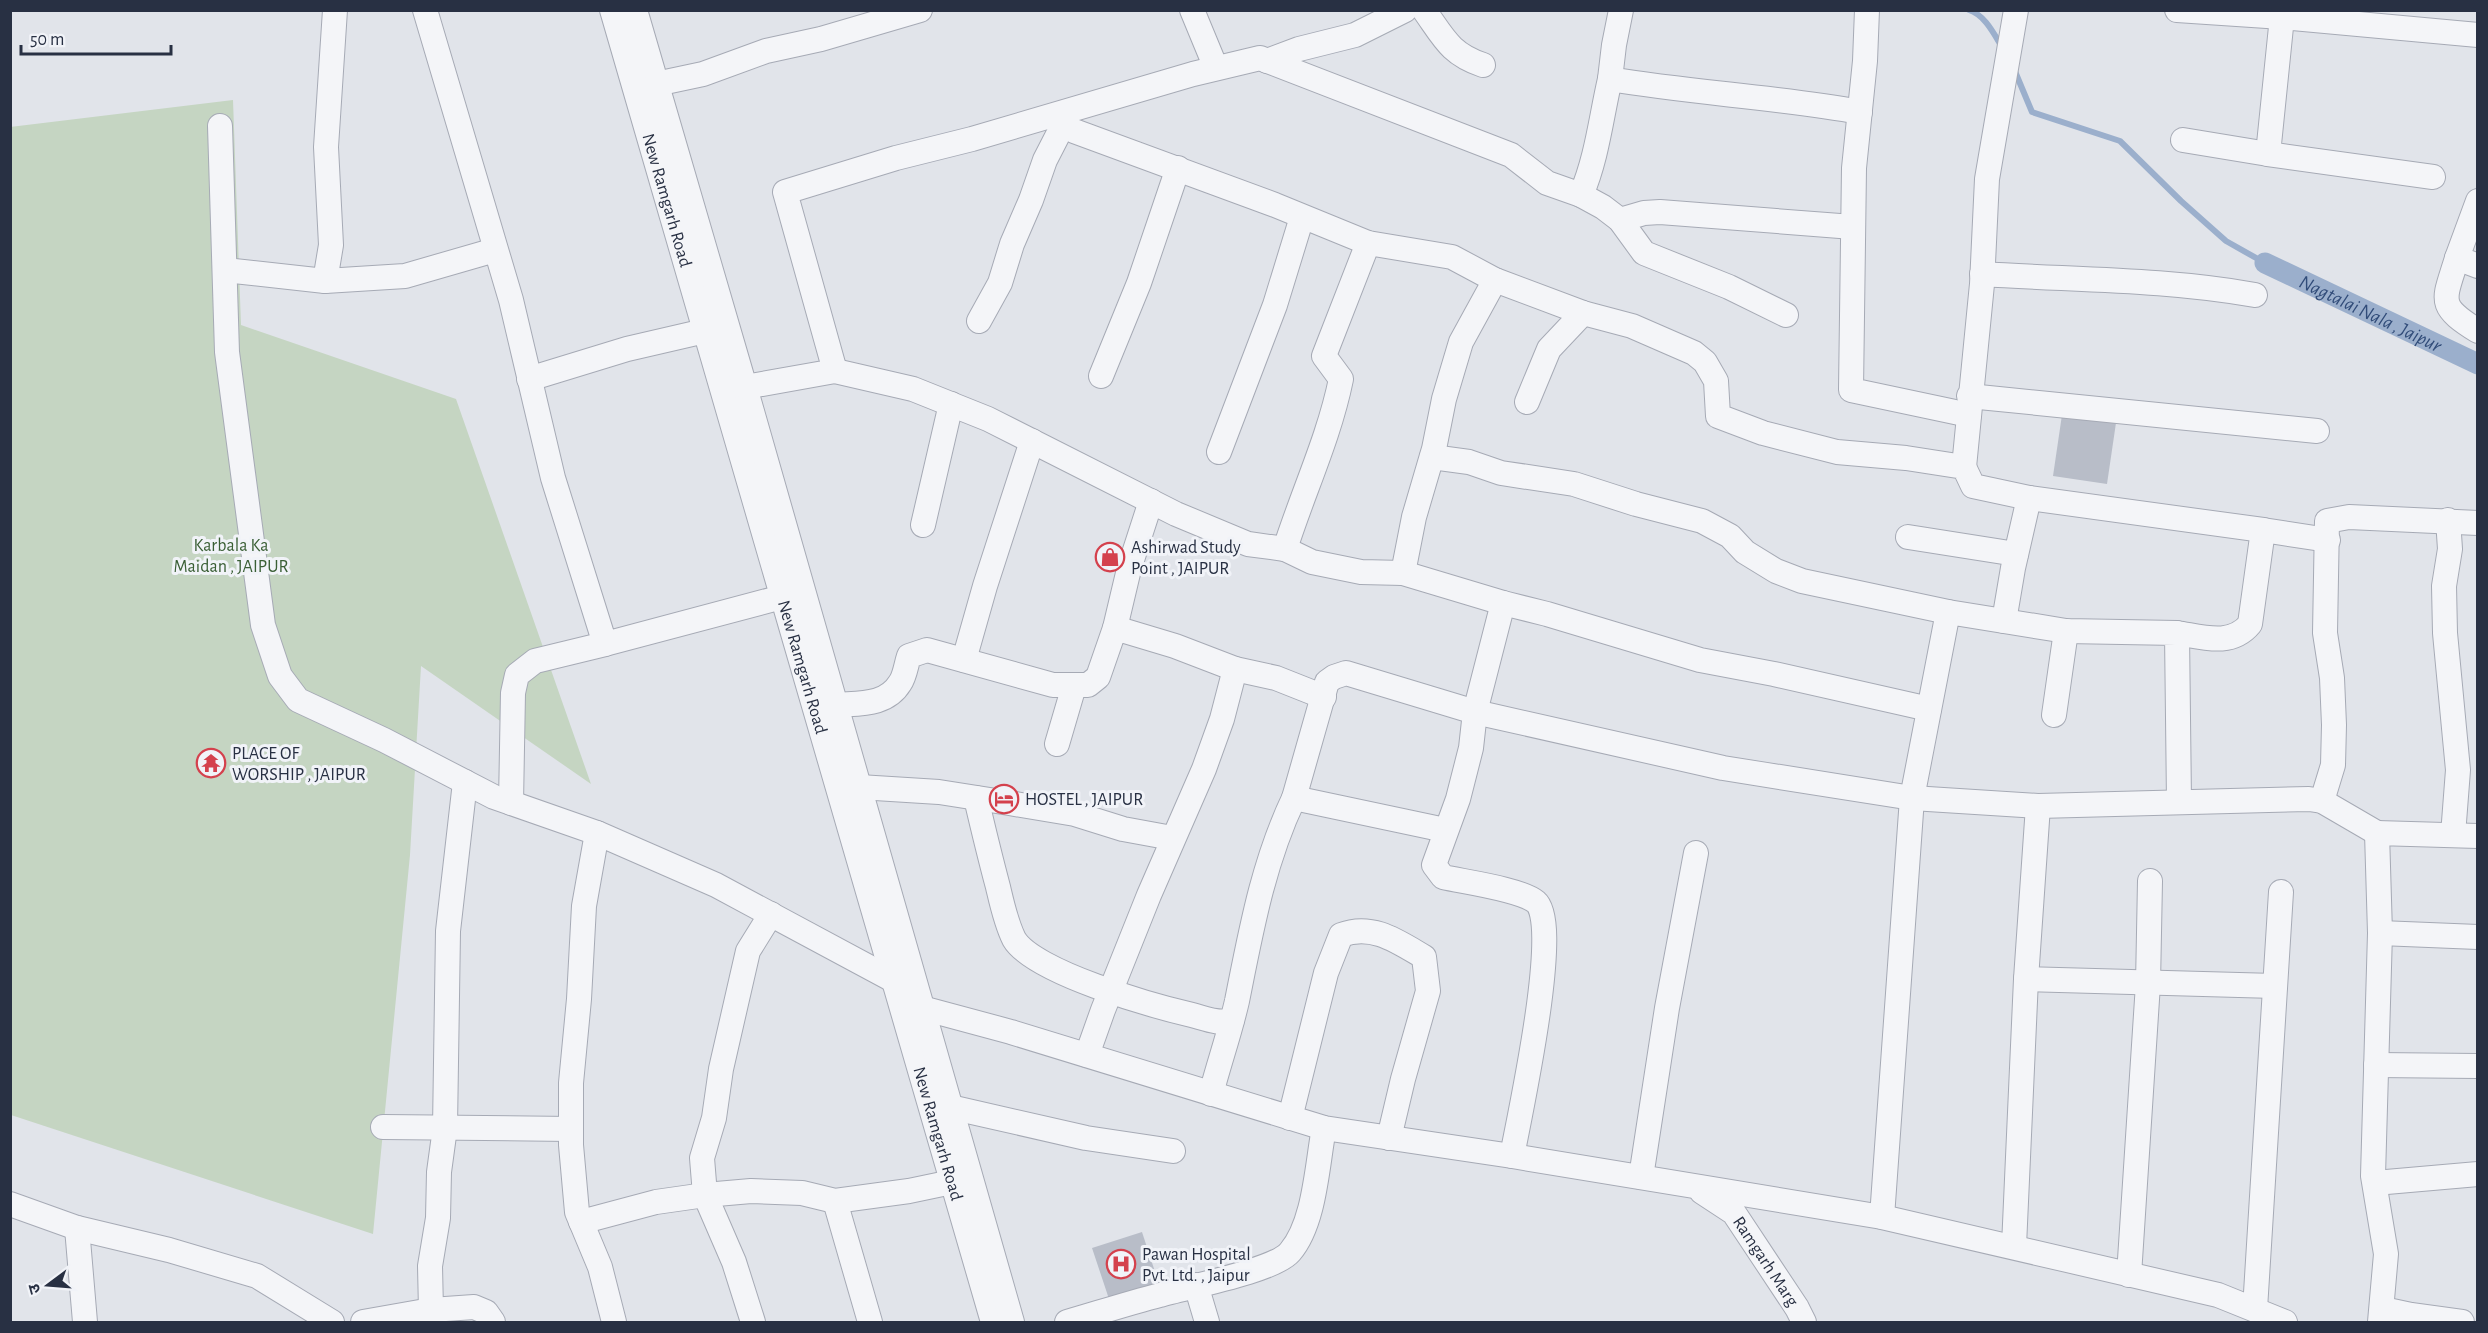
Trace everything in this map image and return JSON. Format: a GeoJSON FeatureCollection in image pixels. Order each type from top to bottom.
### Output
{"type":"FeatureCollection","features":[{"type":"Feature","properties":{"kind":"street"},"geometry":{"type":"LineString","coordinates":[[325,281],[330,245],[326,147],[335,10]]}},
{"type":"Feature","properties":{"kind":"street"},"geometry":{"type":"LineString","coordinates":[[425,10],[511,300],[553,478],[605,644]]}},
{"type":"Feature","properties":{"kind":"street","name":"New Ramgarh Road"},"geometry":{"type":"LineString","coordinates":[[612,10],[716,328],[745,387],[1012,1323]]}},
{"type":"Feature","properties":{"kind":"street","name":"New Ramgarh Road"},"geometry":{"type":"LineString","coordinates":[[635,10],[656,84],[782,597],[993,1323]]}},
{"type":"Feature","properties":{"kind":"street"},"geometry":{"type":"LineString","coordinates":[[656,84],[703,74],[766,51],[821,39],[920,10]]}},
{"type":"Feature","properties":{"kind":"street"},"geometry":{"type":"LineString","coordinates":[[1192,10],[1216,68]]}},
{"type":"Feature","properties":{"kind":"street"},"geometry":{"type":"LineString","coordinates":[[1267,61],[1354,35],[1405,10]]}},
{"type":"Feature","properties":{"kind":"street"},"geometry":{"type":"LineString","coordinates":[[1425,10],[1449,45],[1463,58],[1483,65]]}},
{"type":"Feature","properties":{"kind":"street"},"geometry":{"type":"LineString","coordinates":[[1581,195],[1592,170],[1621,10]]}},
{"type":"Feature","properties":{"kind":"street"},"geometry":{"type":"LineString","coordinates":[[1867,10],[1854,168],[1851,390],[1969,405],[2318,431]]}},
{"type":"Feature","properties":{"kind":"street"},"geometry":{"type":"LineString","coordinates":[[2016,10],[1987,179],[1982,274],[1964,467],[1973,486],[2029,498],[2328,540]]}},
{"type":"Feature","properties":{"kind":"street"},"geometry":{"type":"LineString","coordinates":[[2177,10],[2478,35]]}},
{"type":"Feature","properties":{"kind":"street"},"geometry":{"type":"LineString","coordinates":[[2268,154],[2282,17]]}},
{"type":"Feature","properties":{"kind":"street"},"geometry":{"type":"LineString","coordinates":[[835,372],[785,192],[896,158],[1058,119],[1216,68],[1260,58],[1510,155],[1547,183],[1581,195],[1603,207],[1620,220],[1644,253],[1729,286],[1786,315]]}},
{"type":"Feature","properties":{"kind":"street"},"geometry":{"type":"LineString","coordinates":[[1610,79],[1728,96],[1807,102],[1860,112]]}},
{"type":"Feature","properties":{"kind":"street"},"geometry":{"type":"LineString","coordinates":[[1058,119],[1074,131],[1178,168],[1368,243],[1452,257],[1495,280],[1583,314],[1632,326],[1694,353],[1705,362],[1716,381],[1718,416],[1763,433],[1837,452],[1964,467]]}},
{"type":"Feature","properties":{"kind":"street"},"geometry":{"type":"LineString","coordinates":[[979,321],[1000,283],[1058,119]]}},
{"type":"Feature","properties":{"kind":"street"},"geometry":{"type":"LineString","coordinates":[[220,126],[227,352],[263,626],[280,676],[298,700],[384,740],[494,797],[597,833],[716,885],[893,980],[922,1008],[1324,1128],[1512,1156],[1882,1217],[2218,1295],[2285,1323]]}},
{"type":"Feature","properties":{"kind":"street"},"geometry":{"type":"LineString","coordinates":[[2183,140],[2433,177]]}},
{"type":"Feature","properties":{"kind":"street"},"geometry":{"type":"LineString","coordinates":[[1101,376],[1139,283],[1178,168]]}},
{"type":"Feature","properties":{"kind":"street"},"geometry":{"type":"LineString","coordinates":[[2478,201],[2467,262],[2445,296],[2446,304],[2457,319],[2478,331]]}},
{"type":"Feature","properties":{"kind":"street"},"geometry":{"type":"LineString","coordinates":[[1620,220],[1644,213],[1660,212],[1853,227]]}},
{"type":"Feature","properties":{"kind":"street"},"geometry":{"type":"LineString","coordinates":[[1219,452],[1275,305],[1302,217]]}},
{"type":"Feature","properties":{"kind":"street"},"geometry":{"type":"LineString","coordinates":[[1285,549],[1334,413],[1341,379],[1324,356],[1368,243]]}},
{"type":"Feature","properties":{"kind":"street"},"geometry":{"type":"LineString","coordinates":[[225,270],[325,281],[405,276],[495,250]]}},
{"type":"Feature","properties":{"kind":"street"},"geometry":{"type":"LineString","coordinates":[[1982,274],[2140,281],[2214,288],[2255,295]]}},
{"type":"Feature","properties":{"kind":"street"},"geometry":{"type":"LineString","coordinates":[[1402,573],[1444,399],[1461,342],[1495,280]]}},
{"type":"Feature","properties":{"kind":"street"},"geometry":{"type":"LineString","coordinates":[[1527,402],[1549,349],[1583,314]]}},
{"type":"Feature","properties":{"kind":"street"},"geometry":{"type":"LineString","coordinates":[[529,379],[627,349],[716,328]]}},
{"type":"Feature","properties":{"kind":"street"},"geometry":{"type":"LineString","coordinates":[[745,387],[835,372],[913,389],[988,419],[1151,501],[1248,544],[1285,549],[1312,562],[1361,572],[1402,573],[1700,660],[1929,709]]}},
{"type":"Feature","properties":{"kind":"street"},"geometry":{"type":"LineString","coordinates":[[923,525],[951,404]]}},
{"type":"Feature","properties":{"kind":"street"},"geometry":{"type":"LineString","coordinates":[[964,660],[985,586],[1032,441]]}},
{"type":"Feature","properties":{"kind":"street"},"geometry":{"type":"LineString","coordinates":[[1432,456],[1469,462],[1501,473],[1574,484],[1636,504],[1702,521],[1730,536],[1745,552],[1776,571],[1802,581],[1948,612],[2066,631],[2177,633],[2211,638],[2233,638],[2242,634],[2250,624],[2263,530]]}},
{"type":"Feature","properties":{"kind":"street"},"geometry":{"type":"LineString","coordinates":[[2004,621],[2029,498]]}},
{"type":"Feature","properties":{"kind":"street"},"geometry":{"type":"LineString","coordinates":[[836,705],[876,702],[887,697],[901,683],[909,656],[927,650],[1053,685],[1088,686],[1098,676],[1115,628],[1129,569],[1151,501]]}},
{"type":"Feature","properties":{"kind":"street"},"geometry":{"type":"LineString","coordinates":[[2322,801],[2332,765],[2334,725],[2332,678],[2325,633],[2327,521],[2349,517],[2478,523]]}},
{"type":"Feature","properties":{"kind":"street"},"geometry":{"type":"LineString","coordinates":[[2448,520],[2450,549],[2444,586],[2445,633],[2458,770],[2453,836]]}},
{"type":"Feature","properties":{"kind":"street"},"geometry":{"type":"LineString","coordinates":[[1908,537],[2016,554]]}},
{"type":"Feature","properties":{"kind":"street"},"geometry":{"type":"LineString","coordinates":[[512,803],[513,693],[517,675],[535,661],[782,597]]}},
{"type":"Feature","properties":{"kind":"street"},"geometry":{"type":"LineString","coordinates":[[1503,603],[1475,712],[1472,748],[1458,799],[1434,865],[1443,877],[1522,895],[1538,903],[1543,913],[1545,929],[1541,992],[1512,1156]]}},
{"type":"Feature","properties":{"kind":"street"},"geometry":{"type":"LineString","coordinates":[[1882,1217],[1911,798],[1948,612]]}},
{"type":"Feature","properties":{"kind":"street"},"geometry":{"type":"LineString","coordinates":[[1115,628],[1175,646],[1235,669],[1276,678],[1324,697]]}},
{"type":"Feature","properties":{"kind":"street"},"geometry":{"type":"LineString","coordinates":[[2054,715],[2066,631]]}},
{"type":"Feature","properties":{"kind":"street"},"geometry":{"type":"LineString","coordinates":[[2177,633],[2179,802]]}},
{"type":"Feature","properties":{"kind":"street"},"geometry":{"type":"LineString","coordinates":[[1087,1056],[1172,838],[1204,769],[1222,719],[1235,669]]}},
{"type":"Feature","properties":{"kind":"street"},"geometry":{"type":"LineString","coordinates":[[1210,1094],[1232,1020],[1247,945],[1277,834],[1294,798],[1327,682],[1346,673],[1475,712],[1723,768],[1911,798],[2038,806],[2309,799],[2322,801],[2377,833],[2478,836]]}},
{"type":"Feature","properties":{"kind":"street"},"geometry":{"type":"LineString","coordinates":[[1057,744],[1074,686]]}},
{"type":"Feature","properties":{"kind":"street"},"geometry":{"type":"LineString","coordinates":[[431,1310],[430,1266],[438,1218],[445,1128],[448,931],[465,782]]}},
{"type":"Feature","properties":{"kind":"street"},"geometry":{"type":"LineString","coordinates":[[859,787],[939,792],[1075,814],[1123,829],[1172,838]]}},
{"type":"Feature","properties":{"kind":"street"},"geometry":{"type":"LineString","coordinates":[[976,798],[1004,909],[1015,940],[1034,958],[1110,993],[1194,1016],[1226,1022],[1232,1020]]}},
{"type":"Feature","properties":{"kind":"street"},"geometry":{"type":"LineString","coordinates":[[1294,798],[1445,830]]}},
{"type":"Feature","properties":{"kind":"street"},"geometry":{"type":"LineString","coordinates":[[2014,1246],[2026,979],[2038,806]]}},
{"type":"Feature","properties":{"kind":"street"},"geometry":{"type":"LineString","coordinates":[[597,833],[584,906],[579,999],[571,1083],[572,1129],[577,1212],[600,1267],[614,1323]]}},
{"type":"Feature","properties":{"kind":"street"},"geometry":{"type":"LineString","coordinates":[[2377,833],[2380,933],[2373,1176],[2386,1254],[2382,1316],[2410,1316],[2462,1323]]}},
{"type":"Feature","properties":{"kind":"street"},"geometry":{"type":"LineString","coordinates":[[1641,1177],[1667,1008],[1696,853]]}},
{"type":"Feature","properties":{"kind":"street"},"geometry":{"type":"LineString","coordinates":[[2129,1275],[2148,984],[2150,881]]}},
{"type":"Feature","properties":{"kind":"street"},"geometry":{"type":"LineString","coordinates":[[2255,1309],[2281,892]]}},
{"type":"Feature","properties":{"kind":"street"},"geometry":{"type":"LineString","coordinates":[[753,1323],[734,1262],[705,1196],[702,1158],[714,1118],[732,1016],[748,951],[771,915]]}},
{"type":"Feature","properties":{"kind":"street"},"geometry":{"type":"LineString","coordinates":[[1290,1118],[1326,973],[1341,935],[1355,929],[1390,936],[1424,957],[1428,991],[1389,1138]]}},
{"type":"Feature","properties":{"kind":"street"},"geometry":{"type":"LineString","coordinates":[[2380,933],[2478,937]]}},
{"type":"Feature","properties":{"kind":"street"},"geometry":{"type":"LineString","coordinates":[[2026,979],[2275,986]]}},
{"type":"Feature","properties":{"kind":"street"},"geometry":{"type":"LineString","coordinates":[[2376,1065],[2478,1066]]}},
{"type":"Feature","properties":{"kind":"street"},"geometry":{"type":"LineString","coordinates":[[950,1107],[1086,1138],[1173,1151]]}},
{"type":"Feature","properties":{"kind":"street"},"geometry":{"type":"LineString","coordinates":[[383,1127],[572,1129]]}},
{"type":"Feature","properties":{"kind":"street"},"geometry":{"type":"LineString","coordinates":[[1067,1323],[1255,1270],[1289,1254],[1301,1234],[1310,1209],[1324,1128]]}},
{"type":"Feature","properties":{"kind":"street"},"geometry":{"type":"LineString","coordinates":[[2375,1183],[2478,1174]]}},
{"type":"Feature","properties":{"kind":"street"},"geometry":{"type":"LineString","coordinates":[[581,1222],[656,1202],[751,1191],[802,1193],[835,1201],[909,1191],[952,1182]]}},
{"type":"Feature","properties":{"kind":"street","name":"Ramgarh Marg"},"geometry":{"type":"LineString","coordinates":[[1693,1186],[1734,1213],[1797,1308],[1804,1323]]}},
{"type":"Feature","properties":{"kind":"street"},"geometry":{"type":"LineString","coordinates":[[835,1201],[870,1323]]}},
{"type":"Feature","properties":{"kind":"street"},"geometry":{"type":"LineString","coordinates":[[10,1204],[77,1228],[169,1250],[257,1276],[332,1323]]}},
{"type":"Feature","properties":{"kind":"street"},"geometry":{"type":"LineString","coordinates":[[77,1228],[84,1323]]}},
{"type":"Feature","properties":{"kind":"street"},"geometry":{"type":"LineString","coordinates":[[1196,1285],[1207,1323]]}},
{"type":"Feature","properties":{"kind":"street"},"geometry":{"type":"LineString","coordinates":[[363,1323],[431,1310],[474,1307],[486,1312],[493,1323]]}},
{"type":"Feature","properties":{"kind":"green space","name":"Karbala Ka Maidan , JAIPUR"},"geometry":{"type":"Polygon","coordinates":[[[233,100],[241,325],[456,399],[591,784],[421,666],[410,855],[373,1234],[11,1115],[10,127],[233,100]]]}},
{"type":"Feature","properties":{"kind":"building"},"geometry":{"type":"Polygon","coordinates":[[[2063,408],[2117,416],[2107,484],[2053,476],[2063,408]]]}},
{"type":"Feature","properties":{"kind":"building"},"geometry":{"type":"Polygon","coordinates":[[[1142,1232],[1159,1284],[1109,1299],[1092,1248],[1142,1232]]]}},
{"type":"Feature","properties":{"kind":"waterway"},"geometry":{"type":"LineString","coordinates":[[1969,10],[1984,20],[2002,47]]}},
{"type":"Feature","properties":{"kind":"waterway"},"geometry":{"type":"LineString","coordinates":[[2014,69],[2032,112],[2120,141],[2226,241],[2265,263]]}},
{"type":"Feature","properties":{"kind":"waterway","name":"Nagtalai Nala , Jaipur"},"geometry":{"type":"LineString","coordinates":[[2265,263],[2478,364]]}},
{"type":"Feature","properties":{"kind":"place","name":"Ashirwad Study Point , JAIPUR"},"geometry":{"type":"Point","coordinates":[1110,557]}},
{"type":"Feature","properties":{"kind":"place","name":"PLACE OF WORSHIP , JAIPUR"},"geometry":{"type":"Point","coordinates":[211,763]}},
{"type":"Feature","properties":{"kind":"place","name":"HOSTEL , JAIPUR"},"geometry":{"type":"Point","coordinates":[1004,799]}},
{"type":"Feature","properties":{"kind":"place","name":"Pawan Hospital Pvt. Ltd. , Jaipur"},"geometry":{"type":"Point","coordinates":[1121,1264]}}]}
